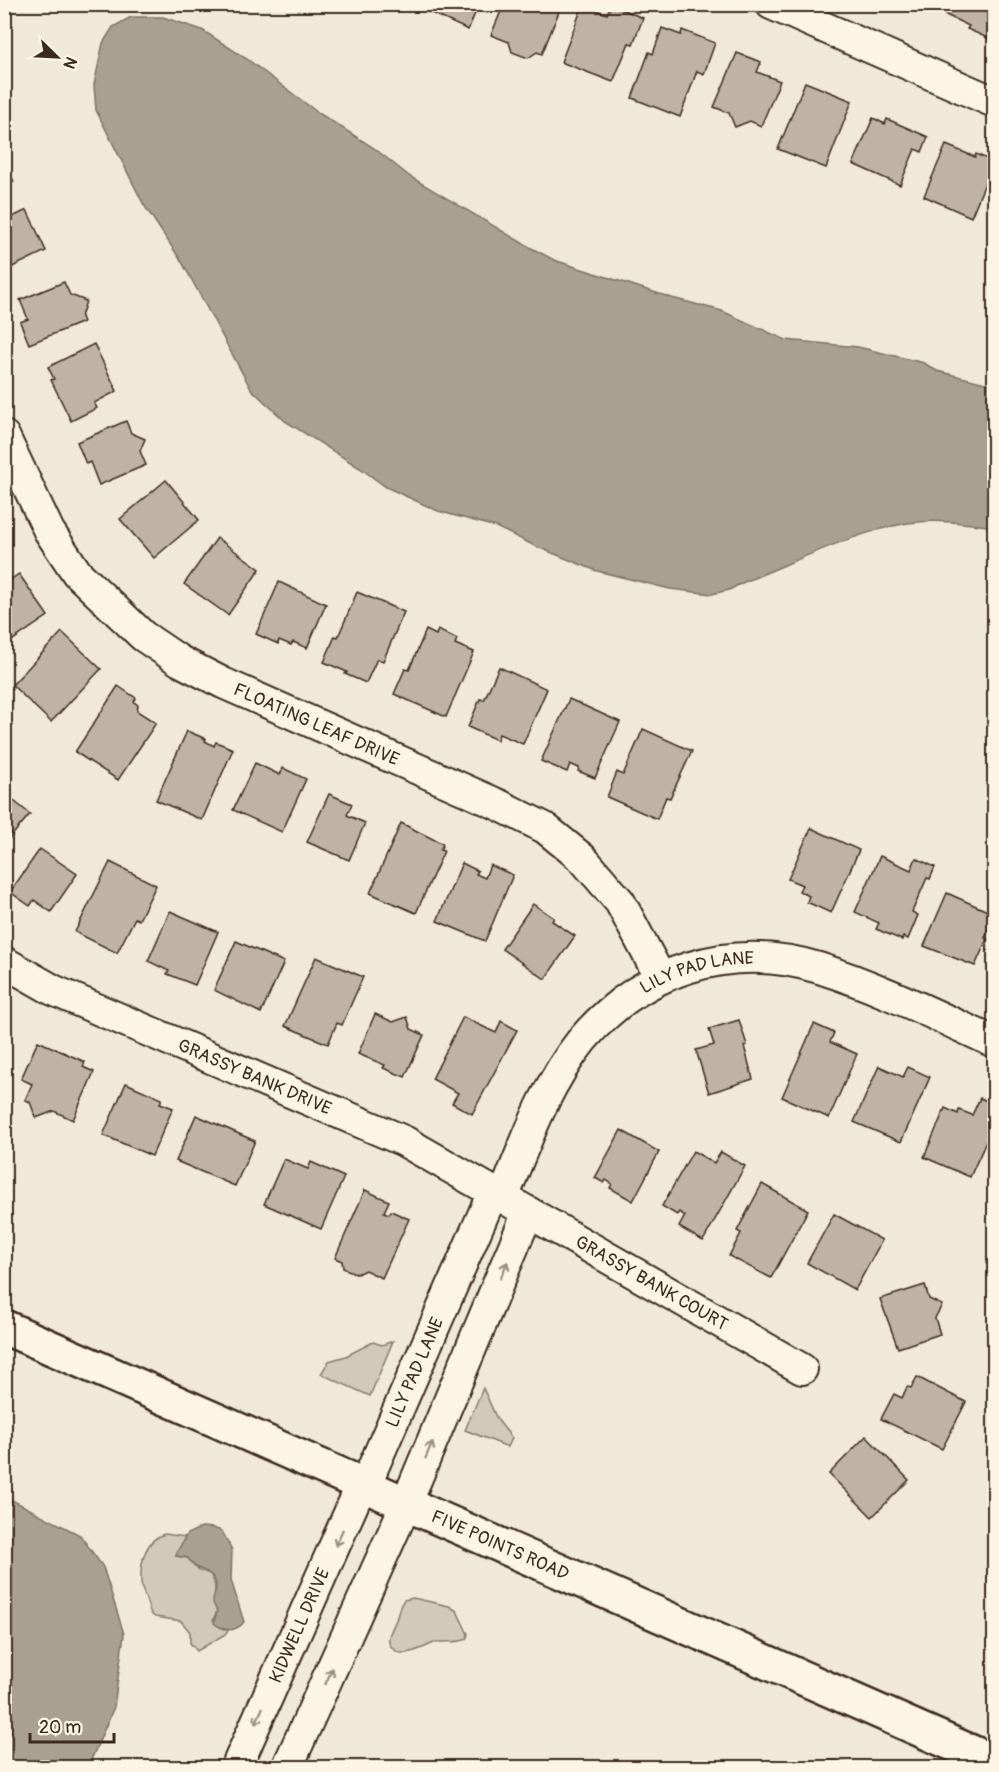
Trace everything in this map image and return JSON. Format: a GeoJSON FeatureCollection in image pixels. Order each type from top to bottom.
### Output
{"type":"FeatureCollection","features":[{"type":"Feature","properties":{"kind":"street"},"geometry":{"type":"LineString","coordinates":[[771,4],[994,102]]}},
{"type":"Feature","properties":{"kind":"street","name":"FLOATING LEAF DRIVE"},"geometry":{"type":"LineString","coordinates":[[4,436],[49,531],[77,573],[143,636],[180,661],[223,683],[497,804],[545,828],[583,859],[620,902],[660,977]]}},
{"type":"Feature","properties":{"kind":"street","name":"LILY PAD LANE"},"geometry":{"type":"LineString","coordinates":[[406,1504],[535,1120],[553,1084],[582,1041],[617,1006],[660,977],[694,966],[740,957],[780,960],[817,968],[861,983],[994,1042]]}},
{"type":"Feature","properties":{"kind":"street","name":"GRASSY BANK DRIVE"},"geometry":{"type":"LineString","coordinates":[[4,962],[53,990],[404,1141],[508,1201]]}},
{"type":"Feature","properties":{"kind":"street","name":"LILY PAD LANE"},"geometry":{"type":"LineString","coordinates":[[364,1485],[508,1201]]}},
{"type":"Feature","properties":{"kind":"street","name":"GRASSY BANK COURT"},"geometry":{"type":"LineString","coordinates":[[508,1201],[802,1369]]}},
{"type":"Feature","properties":{"kind":"street","name":"FIVE POINTS ROAD"},"geometry":{"type":"LineString","coordinates":[[4,1327],[994,1762]]}},
{"type":"Feature","properties":{"kind":"street","name":"KIDWELL DRIVE"},"geometry":{"type":"LineString","coordinates":[[236,1767],[364,1485]]}},
{"type":"Feature","properties":{"kind":"street"},"geometry":{"type":"LineString","coordinates":[[287,1767],[406,1504]]}},
{"type":"Feature","properties":{"kind":"shaded area"},"geometry":{"type":"Polygon","coordinates":[[[131,17],[163,17],[202,30],[247,59],[317,112],[374,148],[409,176],[554,260],[672,298],[722,311],[786,340],[858,347],[924,363],[937,371],[994,385],[994,527],[929,521],[908,523],[866,533],[825,548],[729,590],[712,594],[670,589],[597,571],[535,546],[496,527],[438,511],[386,487],[285,421],[251,389],[182,262],[144,205],[96,110],[94,85],[103,43],[113,27],[131,17]]]}},
{"type":"Feature","properties":{"kind":"shaded area"},"geometry":{"type":"Polygon","coordinates":[[[393,1341],[370,1396],[321,1374],[329,1361],[346,1356],[373,1342],[382,1345],[393,1341]]]}},
{"type":"Feature","properties":{"kind":"shaded area"},"geometry":{"type":"Polygon","coordinates":[[[483,1388],[497,1419],[512,1438],[508,1447],[465,1430],[483,1388]]]}},
{"type":"Feature","properties":{"kind":"shaded area"},"geometry":{"type":"Polygon","coordinates":[[[4,1496],[80,1535],[103,1567],[124,1634],[114,1707],[88,1767],[5,1767],[4,1496]]]}},
{"type":"Feature","properties":{"kind":"shaded area"},"geometry":{"type":"Polygon","coordinates":[[[202,1527],[222,1531],[232,1550],[231,1580],[244,1622],[237,1628],[225,1629],[214,1623],[217,1611],[213,1604],[216,1582],[208,1572],[194,1566],[188,1558],[176,1556],[187,1534],[202,1527]]]}},
{"type":"Feature","properties":{"kind":"shaded area"},"geometry":{"type":"Polygon","coordinates":[[[165,1534],[185,1537],[176,1556],[188,1558],[199,1570],[210,1574],[215,1589],[217,1611],[213,1620],[228,1630],[227,1633],[197,1651],[190,1643],[190,1632],[181,1621],[155,1617],[151,1614],[141,1582],[143,1560],[148,1546],[165,1534]]]}},
{"type":"Feature","properties":{"kind":"shaded area"},"geometry":{"type":"Polygon","coordinates":[[[413,1598],[449,1606],[457,1611],[468,1634],[467,1639],[434,1643],[412,1652],[397,1652],[389,1643],[390,1634],[402,1602],[413,1598]]]}},
{"type":"Feature","properties":{"kind":"shaded area"},"geometry":{"type":"Polygon","coordinates":[[[834,1760],[858,1767],[779,1767],[834,1760]]]}},
{"type":"Feature","properties":{"kind":"building"},"geometry":{"type":"Polygon","coordinates":[[[422,4],[479,4],[468,30],[420,8],[422,4]]]}},
{"type":"Feature","properties":{"kind":"building"},"geometry":{"type":"Polygon","coordinates":[[[504,4],[562,4],[542,54],[537,52],[528,58],[512,52],[509,42],[491,35],[504,4]]]}},
{"type":"Feature","properties":{"kind":"building"},"geometry":{"type":"Polygon","coordinates":[[[950,4],[994,4],[992,40],[967,29],[969,26],[946,15],[950,4]]]}},
{"type":"Feature","properties":{"kind":"building"},"geometry":{"type":"Polygon","coordinates":[[[583,5],[607,14],[611,5],[643,18],[633,44],[629,43],[613,82],[561,62],[583,5]]]}},
{"type":"Feature","properties":{"kind":"building"},"geometry":{"type":"Polygon","coordinates":[[[662,28],[681,35],[682,30],[715,43],[704,74],[697,71],[680,117],[632,98],[649,52],[653,54],[662,28]]]}},
{"type":"Feature","properties":{"kind":"building"},"geometry":{"type":"Polygon","coordinates":[[[737,53],[761,62],[757,72],[780,81],[761,126],[750,121],[735,127],[729,113],[714,107],[737,53]]]}},
{"type":"Feature","properties":{"kind":"building"},"geometry":{"type":"Polygon","coordinates":[[[805,82],[852,101],[826,168],[778,149],[805,82]]]}},
{"type":"Feature","properties":{"kind":"building"},"geometry":{"type":"Polygon","coordinates":[[[873,118],[885,124],[887,119],[928,137],[922,152],[915,149],[900,185],[853,164],[873,118]]]}},
{"type":"Feature","properties":{"kind":"building"},"geometry":{"type":"Polygon","coordinates":[[[946,145],[994,162],[971,217],[924,196],[946,145]]]}},
{"type":"Feature","properties":{"kind":"building"},"geometry":{"type":"Polygon","coordinates":[[[4,162],[14,182],[4,187],[4,162]]]}},
{"type":"Feature","properties":{"kind":"building"},"geometry":{"type":"Polygon","coordinates":[[[27,210],[46,251],[6,270],[4,267],[4,221],[27,210]]]}},
{"type":"Feature","properties":{"kind":"building"},"geometry":{"type":"Polygon","coordinates":[[[64,282],[70,295],[86,301],[81,317],[83,322],[29,344],[20,322],[28,319],[20,300],[64,282]]]}},
{"type":"Feature","properties":{"kind":"building"},"geometry":{"type":"Polygon","coordinates":[[[94,344],[117,391],[94,403],[97,408],[71,421],[51,380],[54,379],[48,367],[94,344]]]}},
{"type":"Feature","properties":{"kind":"building"},"geometry":{"type":"Polygon","coordinates":[[[126,421],[131,433],[145,439],[140,451],[146,465],[99,485],[90,462],[86,464],[77,442],[126,421]]]}},
{"type":"Feature","properties":{"kind":"building"},"geometry":{"type":"Polygon","coordinates":[[[166,480],[199,520],[154,558],[120,519],[166,480]]]}},
{"type":"Feature","properties":{"kind":"building"},"geometry":{"type":"Polygon","coordinates":[[[217,538],[260,569],[228,615],[184,584],[217,538]]]}},
{"type":"Feature","properties":{"kind":"building"},"geometry":{"type":"Polygon","coordinates":[[[19,574],[48,616],[4,646],[4,584],[19,574]]]}},
{"type":"Feature","properties":{"kind":"building"},"geometry":{"type":"Polygon","coordinates":[[[279,582],[326,604],[307,648],[293,642],[291,645],[279,640],[278,644],[256,634],[279,582]]]}},
{"type":"Feature","properties":{"kind":"building"},"geometry":{"type":"Polygon","coordinates":[[[357,592],[404,612],[383,661],[377,659],[366,683],[324,662],[335,636],[338,637],[357,592]]]}},
{"type":"Feature","properties":{"kind":"building"},"geometry":{"type":"Polygon","coordinates":[[[426,630],[436,635],[438,630],[457,639],[455,644],[474,652],[446,717],[394,694],[405,669],[409,670],[426,630]]]}},
{"type":"Feature","properties":{"kind":"building"},"geometry":{"type":"Polygon","coordinates":[[[62,632],[101,669],[51,722],[12,685],[62,632]]]}},
{"type":"Feature","properties":{"kind":"building"},"geometry":{"type":"Polygon","coordinates":[[[499,667],[547,689],[523,744],[499,734],[497,740],[468,727],[480,699],[484,700],[499,667]]]}},
{"type":"Feature","properties":{"kind":"building"},"geometry":{"type":"Polygon","coordinates":[[[118,686],[136,698],[134,702],[138,705],[137,711],[156,723],[118,780],[75,752],[118,686]]]}},
{"type":"Feature","properties":{"kind":"building"},"geometry":{"type":"Polygon","coordinates":[[[569,699],[620,722],[595,778],[578,771],[579,768],[570,764],[567,772],[541,761],[569,699]]]}},
{"type":"Feature","properties":{"kind":"building"},"geometry":{"type":"Polygon","coordinates":[[[643,729],[692,751],[670,798],[666,797],[657,819],[607,797],[617,772],[623,775],[643,729]]]}},
{"type":"Feature","properties":{"kind":"building"},"geometry":{"type":"Polygon","coordinates":[[[187,731],[206,739],[205,741],[214,746],[216,742],[233,749],[202,820],[156,800],[187,731]]]}},
{"type":"Feature","properties":{"kind":"building"},"geometry":{"type":"Polygon","coordinates":[[[255,763],[280,775],[283,768],[306,779],[282,832],[233,810],[255,763]]]}},
{"type":"Feature","properties":{"kind":"building"},"geometry":{"type":"Polygon","coordinates":[[[4,793],[30,814],[4,845],[4,793]]]}},
{"type":"Feature","properties":{"kind":"building"},"geometry":{"type":"Polygon","coordinates":[[[329,794],[352,804],[347,815],[365,823],[349,860],[307,842],[329,794]]]}},
{"type":"Feature","properties":{"kind":"building"},"geometry":{"type":"Polygon","coordinates":[[[401,823],[443,844],[440,850],[444,851],[416,913],[370,893],[401,823]]]}},
{"type":"Feature","properties":{"kind":"building"},"geometry":{"type":"Polygon","coordinates":[[[811,828],[859,850],[831,913],[807,902],[809,896],[799,891],[802,885],[788,879],[811,828]]]}},
{"type":"Feature","properties":{"kind":"building"},"geometry":{"type":"Polygon","coordinates":[[[40,849],[77,874],[51,912],[34,900],[30,906],[10,892],[40,849]]]}},
{"type":"Feature","properties":{"kind":"building"},"geometry":{"type":"Polygon","coordinates":[[[880,856],[911,870],[916,858],[935,867],[930,879],[927,878],[912,912],[918,915],[908,939],[903,937],[902,940],[876,929],[879,923],[855,912],[880,856]]]}},
{"type":"Feature","properties":{"kind":"building"},"geometry":{"type":"Polygon","coordinates":[[[110,862],[156,885],[139,920],[135,918],[117,953],[75,932],[110,862]]]}},
{"type":"Feature","properties":{"kind":"building"},"geometry":{"type":"Polygon","coordinates":[[[462,863],[478,871],[476,874],[485,878],[490,865],[513,875],[485,941],[437,921],[462,863]]]}},
{"type":"Feature","properties":{"kind":"building"},"geometry":{"type":"Polygon","coordinates":[[[947,893],[994,914],[985,938],[987,939],[975,966],[924,946],[947,893]]]}},
{"type":"Feature","properties":{"kind":"building"},"geometry":{"type":"Polygon","coordinates":[[[533,904],[554,918],[552,921],[575,936],[545,979],[502,949],[533,904]]]}},
{"type":"Feature","properties":{"kind":"building"},"geometry":{"type":"Polygon","coordinates":[[[170,911],[218,932],[195,985],[167,974],[169,971],[148,961],[170,911]]]}},
{"type":"Feature","properties":{"kind":"building"},"geometry":{"type":"Polygon","coordinates":[[[236,941],[284,962],[261,1013],[214,990],[236,941]]]}},
{"type":"Feature","properties":{"kind":"building"},"geometry":{"type":"Polygon","coordinates":[[[316,957],[363,977],[342,1025],[337,1023],[328,1044],[285,1026],[316,957]]]}},
{"type":"Feature","properties":{"kind":"building"},"geometry":{"type":"Polygon","coordinates":[[[375,1014],[393,1022],[407,1017],[411,1029],[424,1035],[405,1077],[383,1068],[385,1065],[358,1054],[375,1014]]]}},
{"type":"Feature","properties":{"kind":"building"},"geometry":{"type":"Polygon","coordinates":[[[463,1017],[496,1033],[501,1021],[517,1030],[472,1114],[452,1103],[458,1093],[432,1079],[463,1017]]]}},
{"type":"Feature","properties":{"kind":"building"},"geometry":{"type":"Polygon","coordinates":[[[739,1020],[747,1045],[744,1046],[753,1079],[709,1093],[696,1050],[714,1045],[709,1029],[739,1020]]]}},
{"type":"Feature","properties":{"kind":"building"},"geometry":{"type":"Polygon","coordinates":[[[814,1024],[834,1033],[830,1042],[857,1054],[829,1118],[782,1097],[814,1024]]]}},
{"type":"Feature","properties":{"kind":"building"},"geometry":{"type":"Polygon","coordinates":[[[38,1041],[85,1062],[83,1067],[94,1072],[73,1120],[54,1111],[36,1118],[30,1102],[25,1100],[32,1084],[21,1079],[38,1041]]]}},
{"type":"Feature","properties":{"kind":"building"},"geometry":{"type":"Polygon","coordinates":[[[879,1066],[903,1077],[908,1067],[930,1077],[901,1142],[854,1122],[879,1066]]]}},
{"type":"Feature","properties":{"kind":"building"},"geometry":{"type":"Polygon","coordinates":[[[126,1083],[162,1099],[160,1103],[173,1108],[152,1156],[103,1135],[126,1083]]]}},
{"type":"Feature","properties":{"kind":"building"},"geometry":{"type":"Polygon","coordinates":[[[980,1098],[994,1104],[994,1124],[970,1177],[924,1157],[945,1108],[958,1114],[959,1110],[972,1115],[980,1098]]]}},
{"type":"Feature","properties":{"kind":"building"},"geometry":{"type":"Polygon","coordinates":[[[196,1115],[255,1141],[235,1186],[176,1161],[196,1115]]]}},
{"type":"Feature","properties":{"kind":"building"},"geometry":{"type":"Polygon","coordinates":[[[621,1130],[659,1152],[633,1201],[610,1188],[612,1184],[606,1180],[604,1183],[595,1178],[621,1130]]]}},
{"type":"Feature","properties":{"kind":"building"},"geometry":{"type":"Polygon","coordinates":[[[693,1151],[714,1163],[721,1152],[745,1166],[703,1241],[679,1227],[685,1216],[679,1212],[677,1215],[662,1206],[693,1151]]]}},
{"type":"Feature","properties":{"kind":"building"},"geometry":{"type":"Polygon","coordinates":[[[284,1159],[308,1169],[311,1162],[344,1177],[321,1229],[264,1204],[284,1159]]]}},
{"type":"Feature","properties":{"kind":"building"},"geometry":{"type":"Polygon","coordinates":[[[762,1184],[808,1210],[771,1278],[729,1256],[741,1233],[737,1231],[762,1184]]]}},
{"type":"Feature","properties":{"kind":"building"},"geometry":{"type":"Polygon","coordinates":[[[365,1190],[389,1201],[384,1212],[389,1214],[391,1211],[409,1219],[382,1278],[365,1270],[357,1274],[343,1268],[342,1261],[335,1258],[365,1190]]]}},
{"type":"Feature","properties":{"kind":"building"},"geometry":{"type":"Polygon","coordinates":[[[834,1214],[882,1240],[855,1290],[807,1263],[834,1214]]]}},
{"type":"Feature","properties":{"kind":"building"},"geometry":{"type":"Polygon","coordinates":[[[925,1285],[929,1299],[942,1305],[935,1318],[940,1334],[898,1348],[880,1299],[925,1285]]]}},
{"type":"Feature","properties":{"kind":"building"},"geometry":{"type":"Polygon","coordinates":[[[917,1377],[966,1402],[942,1449],[881,1419],[894,1394],[902,1398],[907,1387],[911,1388],[917,1377]]]}},
{"type":"Feature","properties":{"kind":"building"},"geometry":{"type":"Polygon","coordinates":[[[866,1436],[909,1480],[872,1517],[829,1474],[866,1436]]]}}]}
